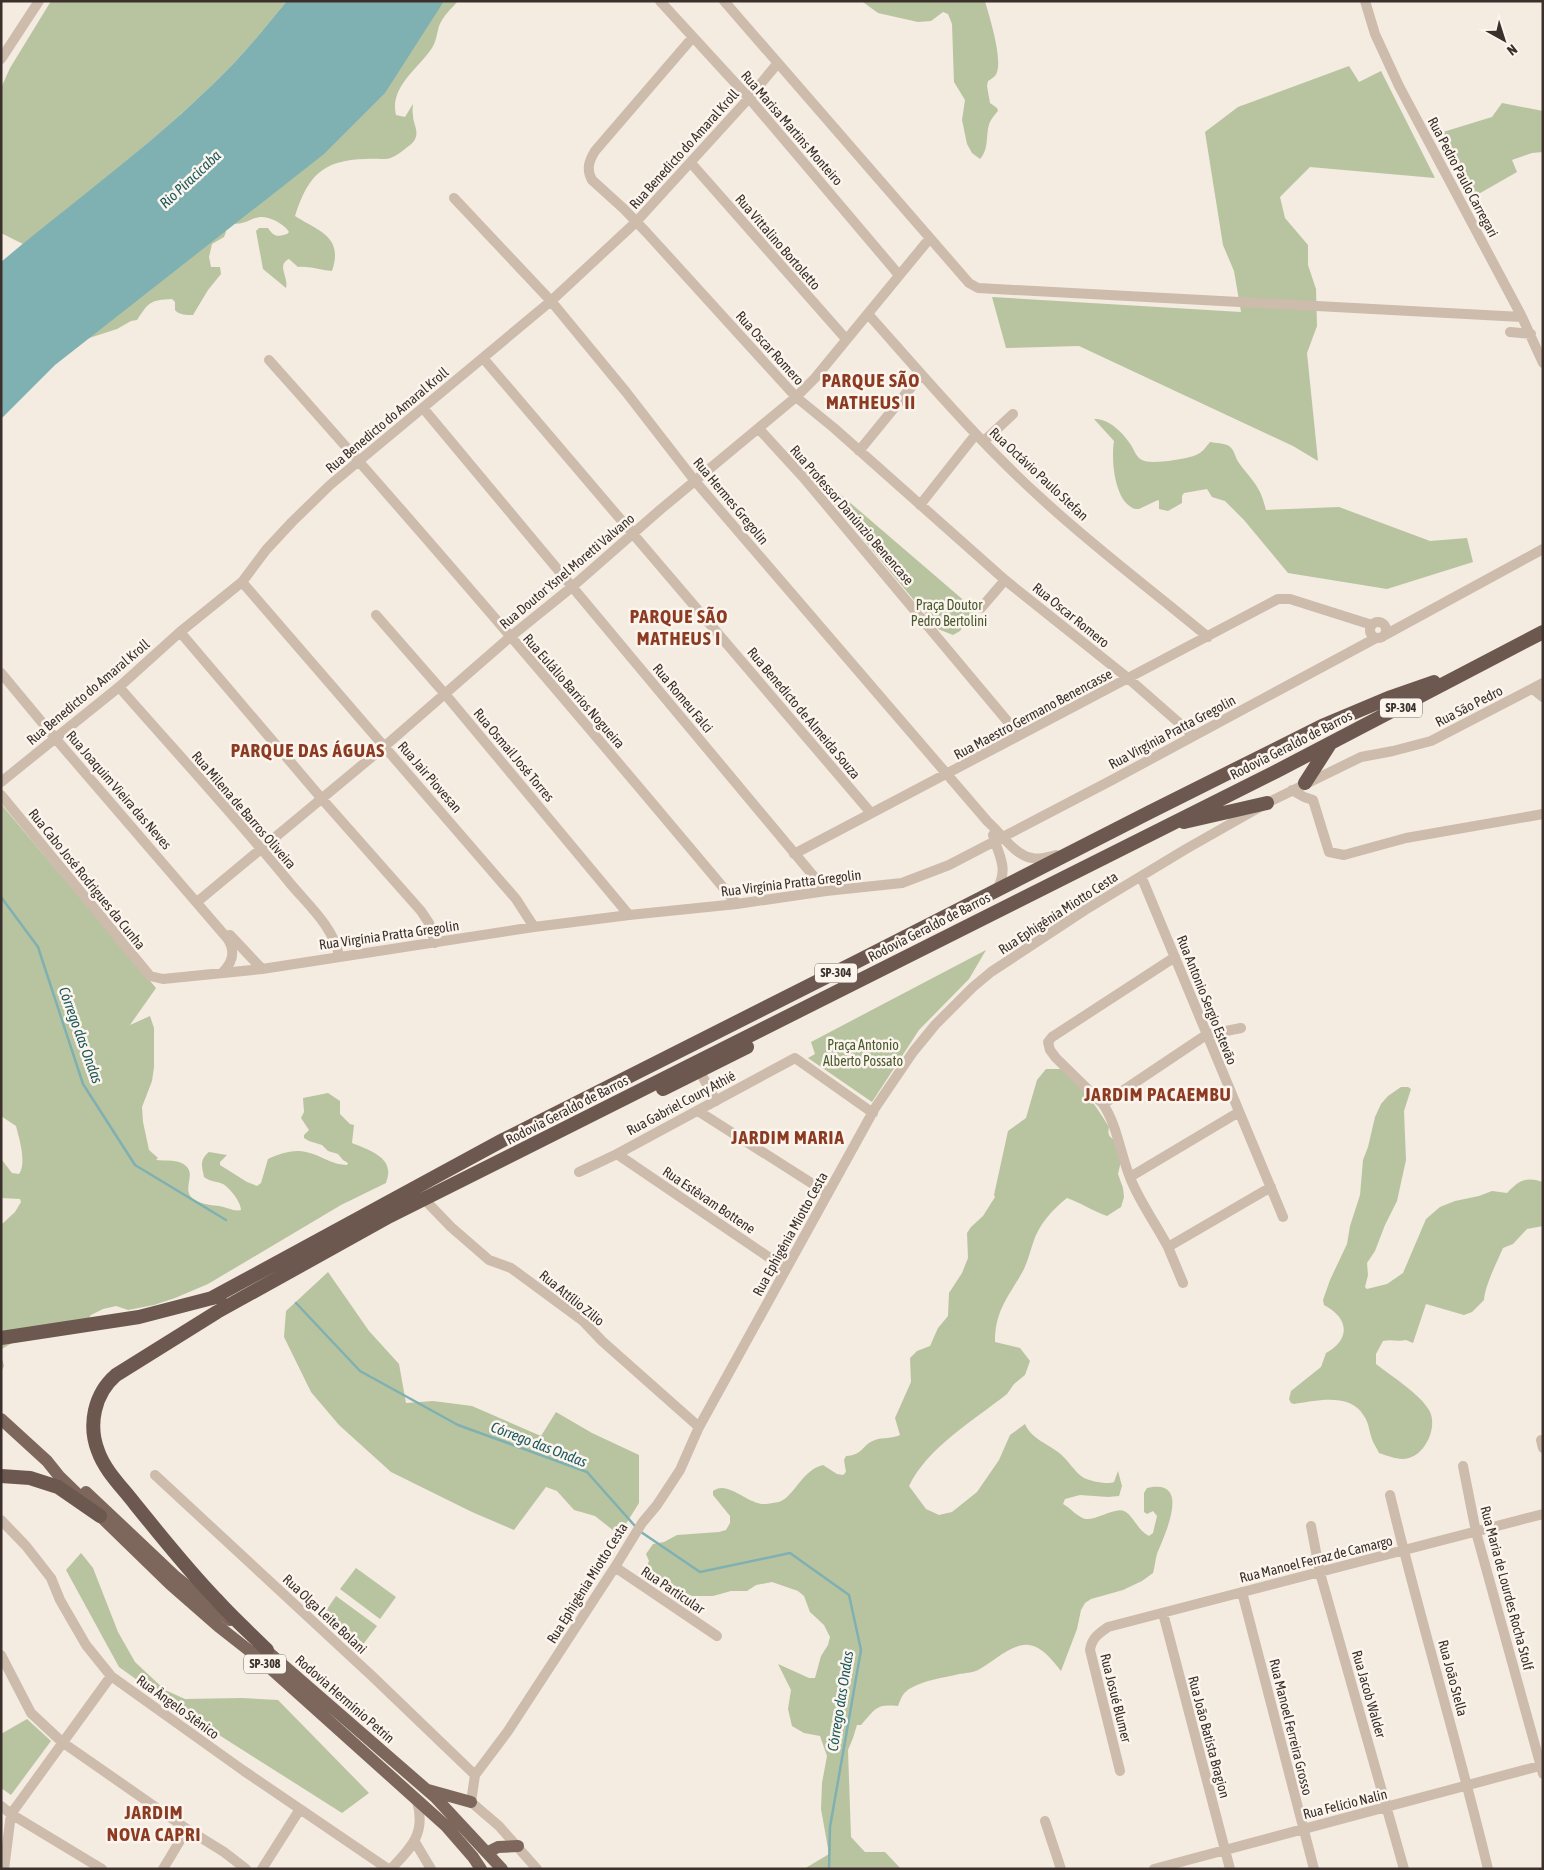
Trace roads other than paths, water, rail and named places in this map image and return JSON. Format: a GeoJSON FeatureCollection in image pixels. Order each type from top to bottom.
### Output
{"type":"FeatureCollection","features":[{"type":"Feature","properties":{"kind":"highway","name":"Rodovia Geraldo de Barros"},"geometry":{"type":"LineString","coordinates":[[267,1650],[215,1598],[168,1545],[102,1462],[93,1432],[94,1416],[99,1397],[108,1382],[116,1375],[217,1312],[424,1199],[1330,744],[1543,632]]}},
{"type":"Feature","properties":{"kind":"highway","name":"Rodovia Geraldo de Barros"},"geometry":{"type":"LineString","coordinates":[[212,1298],[503,1140],[1322,726],[1391,697],[1471,671]]}},
{"type":"Feature","properties":{"kind":"highway"},"geometry":{"type":"LineString","coordinates":[[1305,783],[1330,744]]}},
{"type":"Feature","properties":{"kind":"highway"},"geometry":{"type":"LineString","coordinates":[[1162,827],[1267,803]]}},
{"type":"Feature","properties":{"kind":"highway"},"geometry":{"type":"LineString","coordinates":[[575,1124],[628,1106],[700,1072],[777,1032],[807,1007]]}},
{"type":"Feature","properties":{"kind":"highway"},"geometry":{"type":"LineString","coordinates":[[1,1338],[139,1317],[212,1298],[255,1291]]}},
{"type":"Feature","properties":{"kind":"highway"},"geometry":{"type":"LineString","coordinates":[[1,1476],[30,1478],[58,1487],[100,1516]]}},
{"type":"Feature","properties":{"kind":"main road","name":"Rodovia Hermínio Petrin"},"geometry":{"type":"LineString","coordinates":[[1,1419],[47,1461],[59,1476],[170,1584],[336,1726],[446,1826],[481,1869]]}},
{"type":"Feature","properties":{"kind":"main road","name":"Rodovia Hermínio Petrin"},"geometry":{"type":"LineString","coordinates":[[47,1461],[64,1472],[176,1577],[267,1650],[344,1716],[435,1798],[502,1869]]}},
{"type":"Feature","properties":{"kind":"main road"},"geometry":{"type":"LineString","coordinates":[[423,1788],[471,1802]]}},
{"type":"Feature","properties":{"kind":"main road"},"geometry":{"type":"LineString","coordinates":[[488,1852],[498,1847],[518,1846]]}},
{"type":"Feature","properties":{"kind":"street"},"geometry":{"type":"LineString","coordinates":[[1,59],[40,1]]}},
{"type":"Feature","properties":{"kind":"street","name":"Rua Marisa Martins Monteiro"},"geometry":{"type":"LineString","coordinates":[[660,1],[749,98],[899,275]]}},
{"type":"Feature","properties":{"kind":"street"},"geometry":{"type":"LineString","coordinates":[[724,1],[969,283],[978,288],[1522,317]]}},
{"type":"Feature","properties":{"kind":"street","name":"Rua Pedro Paulo Carregari"},"geometry":{"type":"LineString","coordinates":[[1365,1],[1375,34],[1399,86],[1531,334],[1543,363]]}},
{"type":"Feature","properties":{"kind":"street","name":"Rua Oscar Romero"},"geometry":{"type":"LineString","coordinates":[[693,37],[605,137],[590,159],[589,169],[592,180],[636,222],[796,397],[834,428],[1005,580],[1129,679],[1194,736]]}},
{"type":"Feature","properties":{"kind":"street","name":"Rua Benedicto do Amaral Kroll"},"geometry":{"type":"LineString","coordinates":[[1,782],[119,687],[180,632],[242,582],[266,550],[330,485],[360,462],[551,301],[636,222],[749,98],[777,64]]}},
{"type":"Feature","properties":{"kind":"street","name":"Rua Vittalino Bortoletto"},"geometry":{"type":"LineString","coordinates":[[690,163],[846,339]]}},
{"type":"Feature","properties":{"kind":"street","name":"Rua Hermes Gregolin"},"geometry":{"type":"LineString","coordinates":[[454,198],[551,301],[626,392],[695,481],[988,822],[999,839],[1004,872],[997,890]]}},
{"type":"Feature","properties":{"kind":"street","name":"Rua Doutor Ysnel Moretti Valvano"},"geometry":{"type":"LineString","coordinates":[[198,902],[262,850],[510,637],[572,587],[796,397],[815,378],[930,238]]}},
{"type":"Feature","properties":{"kind":"street","name":"Rua Octávio Paulo Stefan"},"geometry":{"type":"LineString","coordinates":[[868,314],[980,438],[1042,500],[1208,637]]}},
{"type":"Feature","properties":{"kind":"street"},"geometry":{"type":"LineString","coordinates":[[1510,332],[1531,334]]}},
{"type":"Feature","properties":{"kind":"street","name":"Rua Benedicto de Almeida Souza"},"geometry":{"type":"LineString","coordinates":[[483,358],[871,813]]}},
{"type":"Feature","properties":{"kind":"street","name":"Rua Eulálio Barrios Nogueira"},"geometry":{"type":"LineString","coordinates":[[269,360],[360,462],[737,904]]}},
{"type":"Feature","properties":{"kind":"street"},"geometry":{"type":"LineString","coordinates":[[859,451],[921,374]]}},
{"type":"Feature","properties":{"kind":"street","name":"Rua Romeu Falci"},"geometry":{"type":"LineString","coordinates":[[423,408],[826,891]]}},
{"type":"Feature","properties":{"kind":"street"},"geometry":{"type":"LineString","coordinates":[[920,505],[980,438],[1013,414]]}},
{"type":"Feature","properties":{"kind":"street","name":"Rua Professor Danúnzio Benencase"},"geometry":{"type":"LineString","coordinates":[[759,429],[803,477],[1019,735]]}},
{"type":"Feature","properties":{"kind":"street","name":"Rua Virgínia Pratta Gregolin"},"geometry":{"type":"LineString","coordinates":[[154,978],[162,979],[262,969],[534,927],[737,904],[909,881],[949,865],[999,839],[1543,549]]}},
{"type":"Feature","properties":{"kind":"street"},"geometry":{"type":"LineString","coordinates":[[982,608],[1005,580]]}},
{"type":"Feature","properties":{"kind":"street","name":"Rua Jair Piovesan"},"geometry":{"type":"LineString","coordinates":[[242,582],[516,899],[534,927]]}},
{"type":"Feature","properties":{"kind":"street","name":"Rua Maestro Germano Benencasse"},"geometry":{"type":"LineString","coordinates":[[794,854],[1278,599],[1284,598],[1372,625]]}},
{"type":"Feature","properties":{"kind":"street","name":"Rua Osmail José Torres"},"geometry":{"type":"LineString","coordinates":[[376,615],[445,694],[629,915]]}},
{"type":"Feature","properties":{"kind":"street"},"geometry":{"type":"LineString","coordinates":[[1379,622],[1384,624],[1387,630],[1381,637],[1372,636],[1370,632],[1372,625],[1379,622]]}},
{"type":"Feature","properties":{"kind":"street"},"geometry":{"type":"LineString","coordinates":[[180,632],[322,799],[421,911],[429,924],[435,943]]}},
{"type":"Feature","properties":{"kind":"street","name":"Rua Joaquim Vieira das Neves"},"geometry":{"type":"LineString","coordinates":[[1,673],[230,941],[233,954],[229,965],[222,973]]}},
{"type":"Feature","properties":{"kind":"street","name":"Rua São Pedro"},"geometry":{"type":"LineString","coordinates":[[1267,803],[1361,757],[1431,741],[1543,683]]}},
{"type":"Feature","properties":{"kind":"street","name":"Rua Milena de Barros Oliveira"},"geometry":{"type":"LineString","coordinates":[[119,687],[262,850],[333,936],[337,944],[339,956]]}},
{"type":"Feature","properties":{"kind":"street"},"geometry":{"type":"LineString","coordinates":[[1533,689],[1543,697]]}},
{"type":"Feature","properties":{"kind":"street"},"geometry":{"type":"LineString","coordinates":[[1292,790],[1313,800],[1329,852],[1342,855],[1406,838],[1543,814]]}},
{"type":"Feature","properties":{"kind":"street","name":"Rua Cabo José Rodrigues da Cunha"},"geometry":{"type":"LineString","coordinates":[[1,795],[145,971],[154,978]]}},
{"type":"Feature","properties":{"kind":"street","name":"Rua Ephigênia Miotto Cesta"},"geometry":{"type":"LineString","coordinates":[[471,1802],[475,1775],[508,1731],[615,1567],[625,1548],[642,1523],[658,1505],[680,1470],[699,1426],[828,1193],[873,1113],[913,1052],[935,1025],[991,972],[1141,876],[1267,803]]}},
{"type":"Feature","properties":{"kind":"street"},"geometry":{"type":"LineString","coordinates":[[1019,828],[1019,852],[1031,858],[1042,858],[1076,851]]}},
{"type":"Feature","properties":{"kind":"street","name":"Rua Hermes Gregolin"},"geometry":{"type":"LineString","coordinates":[[999,839],[1019,852]]}},
{"type":"Feature","properties":{"kind":"street","name":"Rua Antonio Sergio Estevão"},"geometry":{"type":"LineString","coordinates":[[1141,876],[1283,1217]]}},
{"type":"Feature","properties":{"kind":"street","name":"Rua Joaquim Vieira das Neves"},"geometry":{"type":"LineString","coordinates":[[217,924],[228,932],[262,969]]}},
{"type":"Feature","properties":{"kind":"street"},"geometry":{"type":"LineString","coordinates":[[1175,957],[1052,1037],[1048,1042],[1050,1050],[1056,1058],[1103,1104],[1114,1123],[1130,1178],[1142,1204],[1168,1247],[1183,1283]]}},
{"type":"Feature","properties":{"kind":"street"},"geometry":{"type":"LineString","coordinates":[[1103,1104],[1206,1035],[1242,1028]]}},
{"type":"Feature","properties":{"kind":"street","name":"Rua Gabriel Coury Athié"},"geometry":{"type":"LineString","coordinates":[[579,1172],[617,1154],[795,1058],[873,1113]]}},
{"type":"Feature","properties":{"kind":"street"},"geometry":{"type":"LineString","coordinates":[[700,1072],[716,1101]]}},
{"type":"Feature","properties":{"kind":"street"},"geometry":{"type":"LineString","coordinates":[[698,1111],[828,1193]]}},
{"type":"Feature","properties":{"kind":"street"},"geometry":{"type":"LineString","coordinates":[[1130,1178],[1239,1112]]}},
{"type":"Feature","properties":{"kind":"street","name":"Rua Estêvam Bottene"},"geometry":{"type":"LineString","coordinates":[[617,1154],[786,1269]]}},
{"type":"Feature","properties":{"kind":"street"},"geometry":{"type":"LineString","coordinates":[[1168,1247],[1271,1187]]}},
{"type":"Feature","properties":{"kind":"street","name":"Rua Attílio Zilio"},"geometry":{"type":"LineString","coordinates":[[424,1199],[451,1228],[489,1260],[511,1268],[583,1321],[602,1341],[699,1426]]}},
{"type":"Feature","properties":{"kind":"street","name":"Rua Maria de Lourdes Rocha Stolf"},"geometry":{"type":"LineString","coordinates":[[1463,1466],[1476,1532],[1542,1768]]}},
{"type":"Feature","properties":{"kind":"street","name":"Rua Olga Leite Bolani"},"geometry":{"type":"LineString","coordinates":[[155,1475],[372,1676],[475,1775]]}},
{"type":"Feature","properties":{"kind":"street","name":"Rua João Stella"},"geometry":{"type":"LineString","coordinates":[[1390,1495],[1403,1551],[1468,1786],[1488,1869]]}},
{"type":"Feature","properties":{"kind":"street","name":"Rua Manoel Ferraz de Camargo"},"geometry":{"type":"LineString","coordinates":[[1098,1634],[1108,1627],[1163,1612],[1543,1514]]}},
{"type":"Feature","properties":{"kind":"street","name":"Rua Ângelo Stênico"},"geometry":{"type":"LineString","coordinates":[[1,1520],[26,1546],[51,1578],[60,1600],[86,1645],[110,1676],[244,1771],[390,1869]]}},
{"type":"Feature","properties":{"kind":"street","name":"Rua Jacob Walder"},"geometry":{"type":"LineString","coordinates":[[1311,1526],[1320,1573],[1404,1869]]}},
{"type":"Feature","properties":{"kind":"street","name":"Rua Particular"},"geometry":{"type":"LineString","coordinates":[[615,1567],[717,1636]]}},
{"type":"Feature","properties":{"kind":"street","name":"Rua Manoel Ferreira Grosso"},"geometry":{"type":"LineString","coordinates":[[1242,1592],[1314,1869]]}},
{"type":"Feature","properties":{"kind":"street","name":"Rua João Batista Bragion"},"geometry":{"type":"LineString","coordinates":[[1163,1612],[1230,1869]]}},
{"type":"Feature","properties":{"kind":"street","name":"Rua Josué Blumer"},"geometry":{"type":"LineString","coordinates":[[1098,1634],[1092,1640],[1090,1650],[1120,1771]]}},
{"type":"Feature","properties":{"kind":"street"},"geometry":{"type":"LineString","coordinates":[[1,1655],[31,1713],[62,1742],[246,1869]]}},
{"type":"Feature","properties":{"kind":"street"},"geometry":{"type":"LineString","coordinates":[[4,1869],[4,1834],[11,1814],[110,1676]]}},
{"type":"Feature","properties":{"kind":"street","name":"Rua Felício Nalin"},"geometry":{"type":"LineString","coordinates":[[1154,1869],[1303,1828],[1542,1768]]}},
{"type":"Feature","properties":{"kind":"street"},"geometry":{"type":"LineString","coordinates":[[390,1869],[415,1842],[421,1815],[417,1801]]}},
{"type":"Feature","properties":{"kind":"street"},"geometry":{"type":"LineString","coordinates":[[471,1802],[499,1826],[537,1869]]}},
{"type":"Feature","properties":{"kind":"street"},"geometry":{"type":"LineString","coordinates":[[1,1806],[102,1869]]}},
{"type":"Feature","properties":{"kind":"street"},"geometry":{"type":"LineString","coordinates":[[262,1869],[300,1809]]}},
{"type":"Feature","properties":{"kind":"street"},"geometry":{"type":"LineString","coordinates":[[1045,1821],[1061,1869]]}},
{"type":"Feature","properties":{"kind":"street"},"geometry":{"type":"LineString","coordinates":[[163,1869],[187,1829]]}},
{"type":"Feature","properties":{"kind":"street"},"geometry":{"type":"LineString","coordinates":[[415,1842],[431,1869]]}},
{"type":"Feature","properties":{"kind":"water","name":"Rio Piracicaba"},"geometry":{"type":"Polygon","coordinates":[[[287,1],[444,1],[385,93],[324,154],[55,365],[1,419],[1,262],[180,115],[235,62],[287,1]]]}},
{"type":"Feature","properties":{"kind":"waterway","name":"Córrego das Ondas"},"geometry":{"type":"LineString","coordinates":[[1,897],[38,947],[83,1084],[135,1165],[226,1220]]}},
{"type":"Feature","properties":{"kind":"waterway","name":"Córrego das Ondas"},"geometry":{"type":"LineString","coordinates":[[296,1303],[360,1371],[458,1425],[587,1472],[635,1526]]}},
{"type":"Feature","properties":{"kind":"waterway","name":"Córrego das Ondas"},"geometry":{"type":"LineString","coordinates":[[641,1532],[700,1572],[790,1553],[849,1595],[861,1650],[830,1827],[829,1869]]}},
{"type":"Feature","properties":{"kind":"district","name":"PARQUE SÃO MATHEUS II"},"geometry":{"type":"Point","coordinates":[871,391]}},
{"type":"Feature","properties":{"kind":"district","name":"PARQUE SÃO MATHEUS I"},"geometry":{"type":"Point","coordinates":[679,627]}},
{"type":"Feature","properties":{"kind":"district","name":"PARQUE DAS ÁGUAS"},"geometry":{"type":"Point","coordinates":[308,750]}},
{"type":"Feature","properties":{"kind":"district","name":"JARDIM PACAEMBU"},"geometry":{"type":"Point","coordinates":[1158,1094]}},
{"type":"Feature","properties":{"kind":"district","name":"JARDIM MARIA"},"geometry":{"type":"Point","coordinates":[788,1137]}},
{"type":"Feature","properties":{"kind":"district","name":"JARDIM NOVA CAPRI"},"geometry":{"type":"Point","coordinates":[154,1823]}},
{"type":"Feature","properties":{"kind":"park label","name":"Praça Doutor Pedro Bertolini"},"geometry":{"type":"Point","coordinates":[949,614]}},
{"type":"Feature","properties":{"kind":"park label","name":"Praça Antonio Alberto Possato"},"geometry":{"type":"Point","coordinates":[863,1054]}}]}
